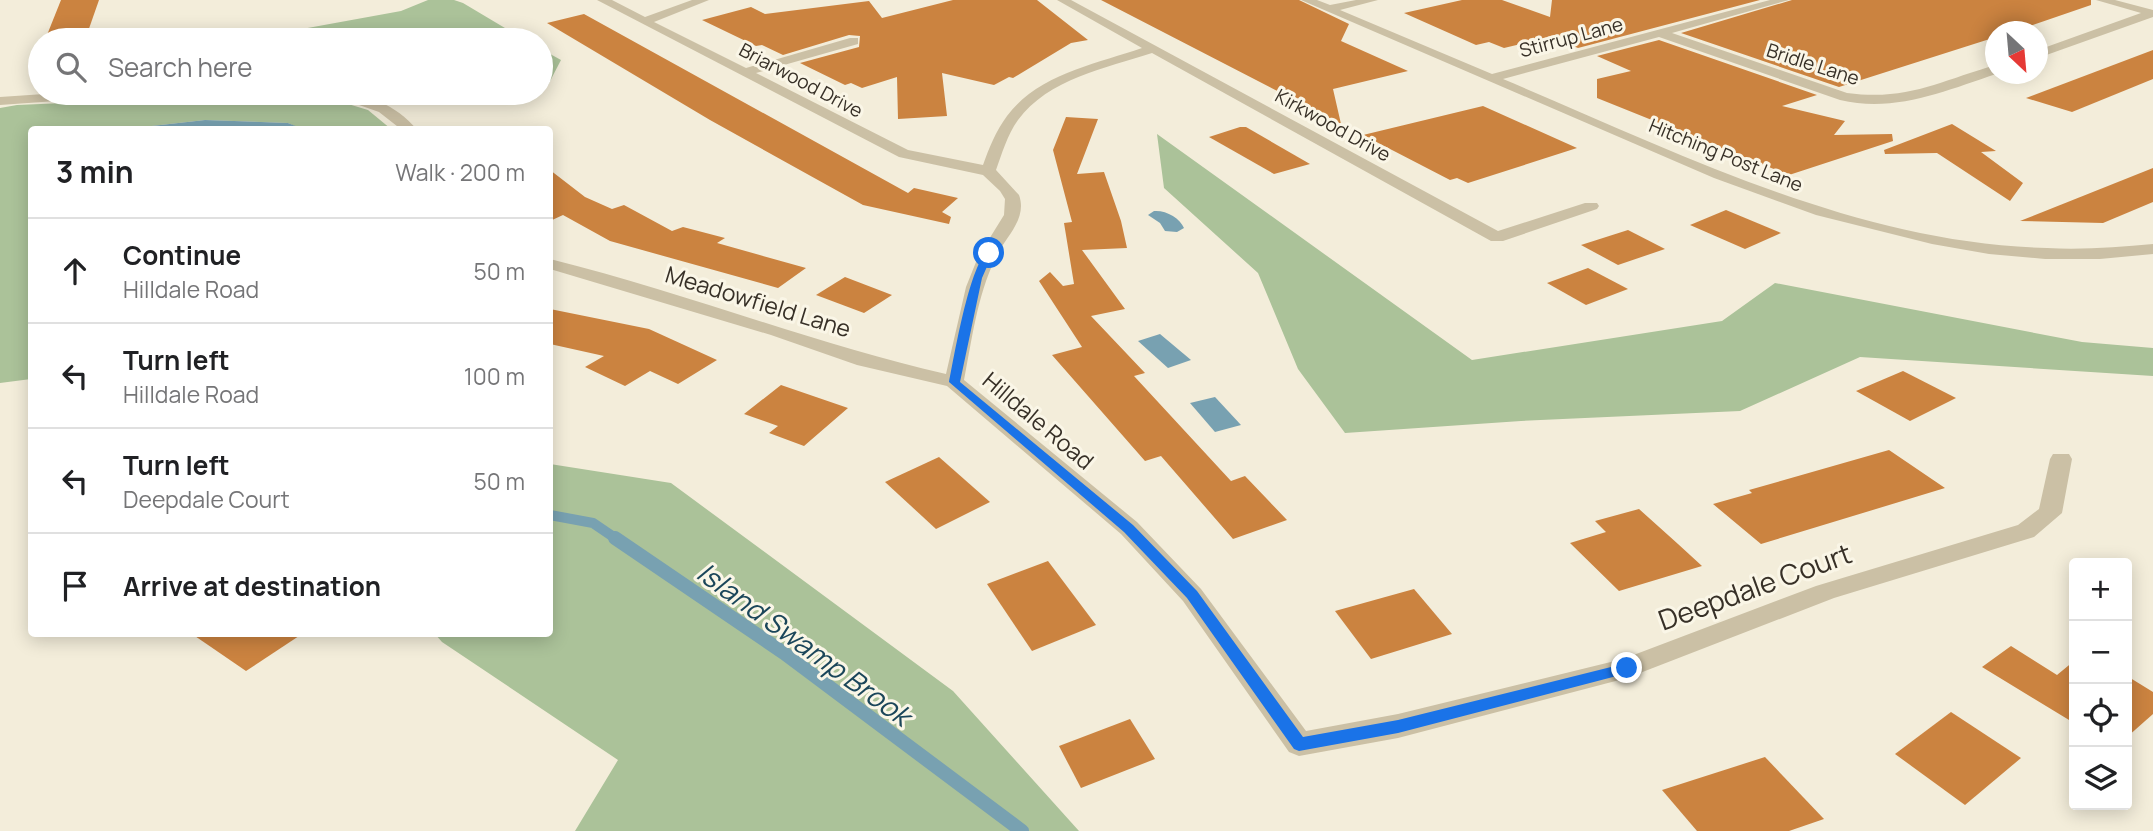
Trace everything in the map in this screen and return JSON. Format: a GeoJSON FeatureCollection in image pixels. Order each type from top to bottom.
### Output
{"type":"FeatureCollection","features":[{"type":"Feature","properties":{"kind":"street","name":"Briarwood Drive"},"geometry":{"type":"LineString","coordinates":[[603,0],[904,154],[988,171]]}},
{"type":"Feature","properties":{"kind":"street"},"geometry":{"type":"LineString","coordinates":[[645,21],[703,0]]}},
{"type":"Feature","properties":{"kind":"street","name":"Kirkwood Drive"},"geometry":{"type":"LineString","coordinates":[[1063,0],[1497,237],[1591,206]]}},
{"type":"Feature","properties":{"kind":"street","name":"Hitching Post Lane"},"geometry":{"type":"LineString","coordinates":[[1307,0],[1731,180],[1834,217],[1959,243],[2043,253],[2096,254],[2153,249]]}},
{"type":"Feature","properties":{"kind":"street"},"geometry":{"type":"LineString","coordinates":[[1329,9],[1372,0]]}},
{"type":"Feature","properties":{"kind":"street","name":"Stirrup Lane"},"geometry":{"type":"LineString","coordinates":[[1492,78],[1783,0]]}},
{"type":"Feature","properties":{"kind":"street"},"geometry":{"type":"LineString","coordinates":[[2102,0],[2153,13]]}},
{"type":"Feature","properties":{"kind":"street"},"geometry":{"type":"LineString","coordinates":[[2048,50],[2153,13]]}},
{"type":"Feature","properties":{"kind":"street","name":"Bridle Lane"},"geometry":{"type":"LineString","coordinates":[[1660,33],[1845,97],[1867,101],[1910,99],[1985,73]]}},
{"type":"Feature","properties":{"kind":"street"},"geometry":{"type":"LineString","coordinates":[[746,72],[854,41]]}},
{"type":"Feature","properties":{"kind":"street"},"geometry":{"type":"LineString","coordinates":[[988,171],[1013,117],[1031,99],[1071,77],[1153,49]]}},
{"type":"Feature","properties":{"kind":"street"},"geometry":{"type":"LineString","coordinates":[[0,101],[28,99]]}},
{"type":"Feature","properties":{"kind":"street"},"geometry":{"type":"LineString","coordinates":[[374,105],[401,119],[407,126]]}},
{"type":"Feature","properties":{"kind":"street","name":"Hilldale Road"},"geometry":{"type":"LineString","coordinates":[[988,171],[1010,193],[1014,202],[1008,226],[989,253],[977,278],[954,382],[1129,528],[1192,595],[1299,744]]}},
{"type":"Feature","properties":{"kind":"street","name":"Meadowfield Lane"},"geometry":{"type":"LineString","coordinates":[[553,265],[778,331],[864,361],[954,382]]}},
{"type":"Feature","properties":{"kind":"street","name":"Deepdale Court"},"geometry":{"type":"LineString","coordinates":[[1299,744],[1398,726],[1627,668],[1825,592],[2026,531],[2050,513],[2061,459]]}},
{"type":"Feature","properties":{"kind":"green space"},"geometry":{"type":"Polygon","coordinates":[[[428,0],[454,0],[505,28],[308,28],[401,11],[428,0]]]}},
{"type":"Feature","properties":{"kind":"green space"},"geometry":{"type":"Polygon","coordinates":[[[553,56],[561,60],[553,75],[553,56]]]}},
{"type":"Feature","properties":{"kind":"green space"},"geometry":{"type":"Polygon","coordinates":[[[17,105],[351,105],[368,110],[387,126],[294,126],[288,123],[205,120],[152,126],[28,126],[28,379],[0,383],[0,108],[17,105]]]}},
{"type":"Feature","properties":{"kind":"green space"},"geometry":{"type":"Polygon","coordinates":[[[1157,134],[1472,360],[1722,321],[1775,283],[2082,342],[2153,348],[2153,376],[1860,357],[1740,411],[1521,421],[1345,433],[1298,369],[1258,273],[1164,188],[1157,134]]]}},
{"type":"Feature","properties":{"kind":"green space"},"geometry":{"type":"Polygon","coordinates":[[[553,464],[671,483],[953,691],[1079,831],[575,831],[618,760],[438,637],[553,637],[553,464]]]}},
{"type":"Feature","properties":{"kind":"water"},"geometry":{"type":"Polygon","coordinates":[[[205,120],[288,123],[296,126],[152,126],[205,120]]]}},
{"type":"Feature","properties":{"kind":"water"},"geometry":{"type":"Polygon","coordinates":[[[1154,211],[1172,215],[1184,228],[1177,232],[1165,231],[1160,223],[1148,215],[1154,211]]]}},
{"type":"Feature","properties":{"kind":"water"},"geometry":{"type":"Polygon","coordinates":[[[1160,334],[1191,360],[1168,368],[1138,341],[1160,334]]]}},
{"type":"Feature","properties":{"kind":"water"},"geometry":{"type":"Polygon","coordinates":[[[1215,397],[1241,425],[1215,432],[1190,403],[1215,397]]]}},
{"type":"Feature","properties":{"kind":"building"},"geometry":{"type":"Polygon","coordinates":[[[61,0],[99,0],[89,28],[50,28],[61,0]]]}},
{"type":"Feature","properties":{"kind":"building"},"geometry":{"type":"Polygon","coordinates":[[[953,0],[1037,0],[1088,40],[1071,43],[1013,78],[1009,77],[994,85],[942,73],[947,116],[898,119],[897,77],[862,88],[851,83],[845,85],[800,63],[859,47],[860,36],[849,35],[783,55],[762,45],[756,46],[702,20],[751,7],[765,14],[869,1],[882,18],[953,0]]]}},
{"type":"Feature","properties":{"kind":"building"},"geometry":{"type":"Polygon","coordinates":[[[1101,0],[1299,0],[1349,24],[1341,41],[1408,71],[1333,89],[1341,124],[1101,0]]]}},
{"type":"Feature","properties":{"kind":"building"},"geometry":{"type":"Polygon","coordinates":[[[1462,0],[1502,0],[1550,17],[1552,0],[1760,0],[1578,48],[1551,37],[1504,48],[1489,42],[1476,45],[1404,13],[1462,0]]]}},
{"type":"Feature","properties":{"kind":"building"},"geometry":{"type":"Polygon","coordinates":[[[1792,0],[2091,0],[2091,5],[2044,21],[1985,21],[1985,41],[1839,87],[1681,33],[1792,0]]]}},
{"type":"Feature","properties":{"kind":"building"},"geometry":{"type":"Polygon","coordinates":[[[584,14],[908,193],[914,188],[958,198],[942,212],[951,217],[949,224],[863,205],[710,120],[547,23],[584,14]]]}},
{"type":"Feature","properties":{"kind":"building"},"geometry":{"type":"Polygon","coordinates":[[[1659,40],[1817,95],[1782,106],[1845,121],[1834,135],[1892,134],[1893,141],[1789,175],[1597,98],[1597,79],[1631,71],[1597,56],[1659,40]]]}},
{"type":"Feature","properties":{"kind":"building"},"geometry":{"type":"Polygon","coordinates":[[[2153,50],[2153,79],[2072,112],[2026,98],[2153,50]]]}},
{"type":"Feature","properties":{"kind":"building"},"geometry":{"type":"Polygon","coordinates":[[[1483,106],[1577,148],[1468,183],[1457,178],[1450,180],[1363,135],[1483,106]]]}},
{"type":"Feature","properties":{"kind":"building"},"geometry":{"type":"Polygon","coordinates":[[[1066,117],[1098,119],[1077,174],[1104,172],[1127,248],[1082,250],[1125,309],[1091,316],[1145,373],[1134,376],[1231,481],[1245,476],[1287,520],[1233,539],[1161,456],[1145,461],[1052,355],[1082,347],[1039,281],[1050,272],[1063,286],[1074,284],[1064,223],[1072,222],[1053,150],[1066,117]]]}},
{"type":"Feature","properties":{"kind":"building"},"geometry":{"type":"Polygon","coordinates":[[[1952,124],[1996,151],[1981,152],[2023,183],[2010,201],[1937,153],[1885,154],[1884,150],[1952,124]]]}},
{"type":"Feature","properties":{"kind":"building"},"geometry":{"type":"Polygon","coordinates":[[[1246,127],[1310,164],[1274,174],[1209,137],[1246,127]]]}},
{"type":"Feature","properties":{"kind":"building"},"geometry":{"type":"Polygon","coordinates":[[[2153,168],[2153,202],[2103,223],[2020,221],[2153,168]]]}},
{"type":"Feature","properties":{"kind":"building"},"geometry":{"type":"Polygon","coordinates":[[[553,172],[585,197],[612,209],[624,205],[672,231],[683,227],[725,238],[717,243],[806,268],[778,288],[610,241],[563,215],[553,220],[553,172]]]}},
{"type":"Feature","properties":{"kind":"building"},"geometry":{"type":"Polygon","coordinates":[[[1726,210],[1781,233],[1745,249],[1690,225],[1726,210]]]}},
{"type":"Feature","properties":{"kind":"building"},"geometry":{"type":"Polygon","coordinates":[[[1628,230],[1665,249],[1618,265],[1581,245],[1628,230]]]}},
{"type":"Feature","properties":{"kind":"building"},"geometry":{"type":"Polygon","coordinates":[[[1588,268],[1628,289],[1586,305],[1547,283],[1588,268]]]}},
{"type":"Feature","properties":{"kind":"building"},"geometry":{"type":"Polygon","coordinates":[[[845,277],[892,295],[864,313],[816,295],[845,277]]]}},
{"type":"Feature","properties":{"kind":"building"},"geometry":{"type":"Polygon","coordinates":[[[553,310],[649,329],[717,360],[678,384],[650,371],[625,386],[585,367],[604,356],[553,345],[553,310]]]}},
{"type":"Feature","properties":{"kind":"building"},"geometry":{"type":"Polygon","coordinates":[[[1903,371],[1956,398],[1910,421],[1856,391],[1903,371]]]}},
{"type":"Feature","properties":{"kind":"building"},"geometry":{"type":"Polygon","coordinates":[[[781,385],[848,408],[804,446],[769,433],[778,426],[744,414],[781,385]]]}},
{"type":"Feature","properties":{"kind":"building"},"geometry":{"type":"Polygon","coordinates":[[[1889,450],[1945,488],[1761,544],[1713,504],[1752,493],[1749,490],[1889,450]]]}},
{"type":"Feature","properties":{"kind":"building"},"geometry":{"type":"Polygon","coordinates":[[[939,457],[990,502],[936,529],[885,482],[939,457]]]}},
{"type":"Feature","properties":{"kind":"building"},"geometry":{"type":"Polygon","coordinates":[[[1639,509],[1702,566],[1619,591],[1570,543],[1606,532],[1595,521],[1639,509]]]}},
{"type":"Feature","properties":{"kind":"building"},"geometry":{"type":"Polygon","coordinates":[[[1048,561],[1096,625],[1032,651],[987,584],[1048,561]]]}},
{"type":"Feature","properties":{"kind":"building"},"geometry":{"type":"Polygon","coordinates":[[[1414,589],[1452,634],[1371,659],[1335,611],[1414,589]]]}},
{"type":"Feature","properties":{"kind":"building"},"geometry":{"type":"Polygon","coordinates":[[[196,637],[297,637],[246,671],[196,637]]]}},
{"type":"Feature","properties":{"kind":"building"},"geometry":{"type":"Polygon","coordinates":[[[2011,646],[2057,675],[2069,665],[2069,720],[1982,667],[2011,646]]]}},
{"type":"Feature","properties":{"kind":"building"},"geometry":{"type":"Polygon","coordinates":[[[2132,679],[2153,692],[2153,714],[2132,733],[2132,679]]]}},
{"type":"Feature","properties":{"kind":"building"},"geometry":{"type":"Polygon","coordinates":[[[1951,712],[2021,758],[1965,805],[1895,754],[1951,712]]]}},
{"type":"Feature","properties":{"kind":"building"},"geometry":{"type":"Polygon","coordinates":[[[1130,719],[1155,759],[1081,788],[1059,746],[1130,719]]]}},
{"type":"Feature","properties":{"kind":"building"},"geometry":{"type":"Polygon","coordinates":[[[1765,757],[1824,819],[1789,831],[1697,831],[1662,790],[1765,757]]]}},
{"type":"Feature","properties":{"kind":"waterway","name":"Island Swamp Brook"},"geometry":{"type":"LineString","coordinates":[[553,516],[593,523],[618,540]]}},
{"type":"Feature","properties":{"kind":"waterway","name":"Island Swamp Brook"},"geometry":{"type":"LineString","coordinates":[[615,538],[784,653],[1022,831]]}},
{"type":"Feature","properties":{"kind":"route"},"geometry":{"type":"LineString","coordinates":[[989,253],[977,278],[954,382],[1129,528],[1192,595],[1299,744],[1398,726],[1627,668]]}}]}
